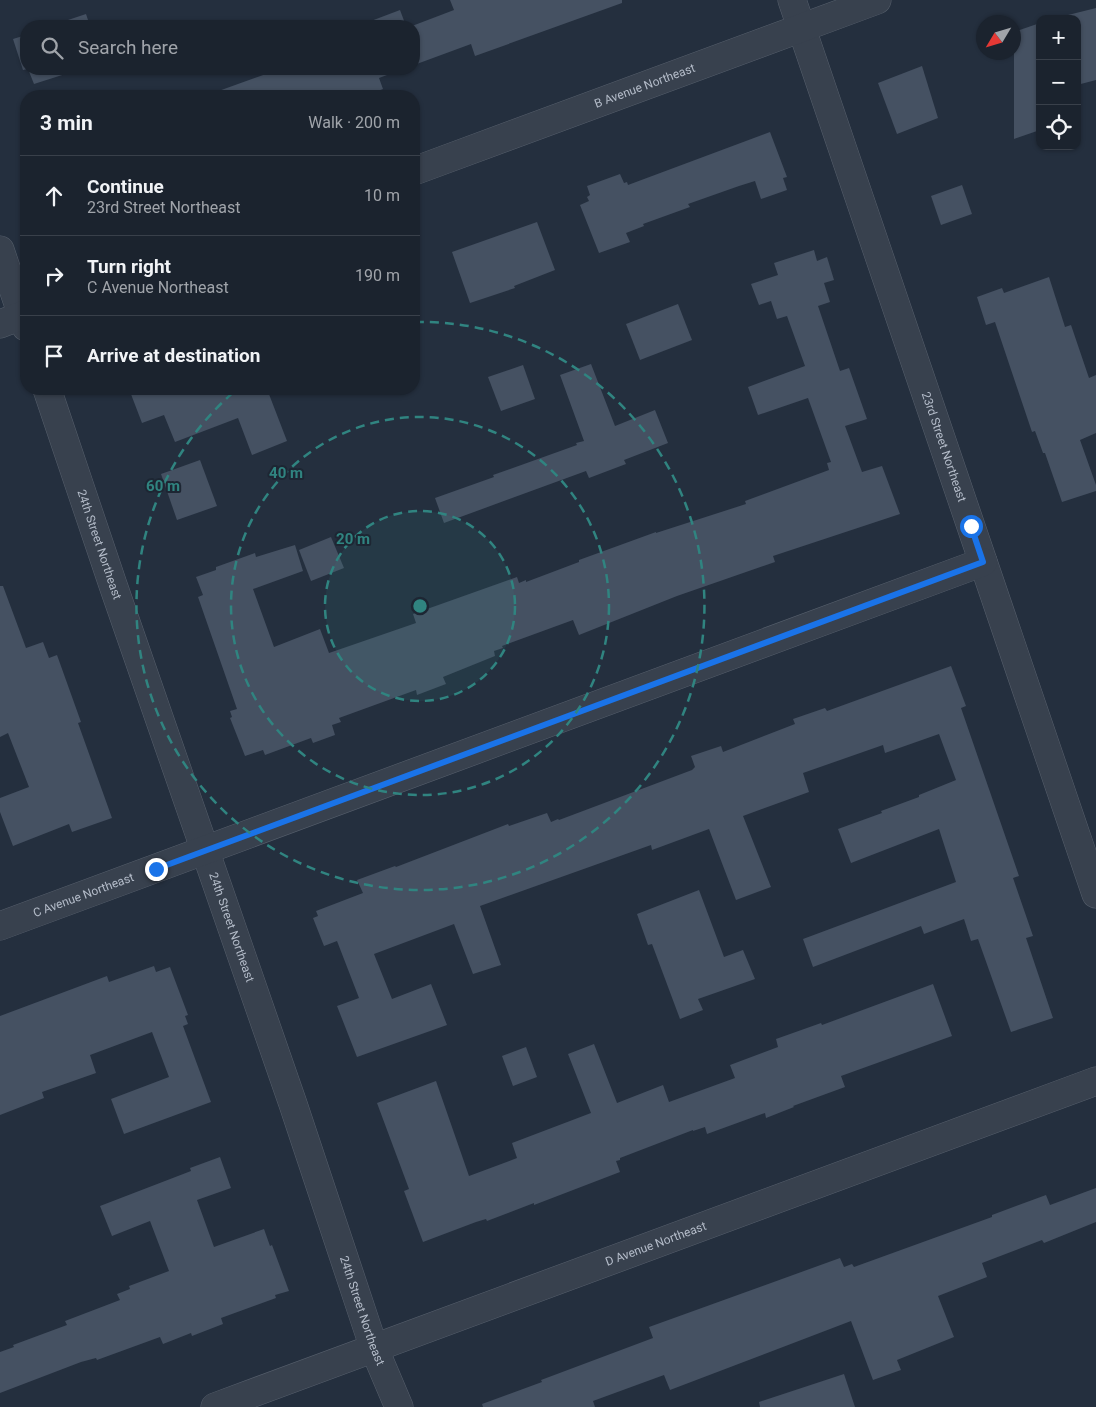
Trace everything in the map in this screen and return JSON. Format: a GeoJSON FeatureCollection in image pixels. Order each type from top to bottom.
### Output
{"type":"FeatureCollection","features":[{"type":"Feature","properties":{"kind":"street","name":"23rd Street Northeast"},"geometry":{"type":"LineString","coordinates":[[792,0],[1096,894]]}},
{"type":"Feature","properties":{"kind":"street","name":"B Avenue Northeast"},"geometry":{"type":"LineString","coordinates":[[420,169],[877,0]]}},
{"type":"Feature","properties":{"kind":"street"},"geometry":{"type":"LineString","coordinates":[[0,250],[19,320]]}},
{"type":"Feature","properties":{"kind":"street","name":"24th Street Northeast"},"geometry":{"type":"LineString","coordinates":[[49,395],[293,1104],[374,1348],[399,1407]]}},
{"type":"Feature","properties":{"kind":"street","name":"C Avenue Northeast"},"geometry":{"type":"LineString","coordinates":[[0,926],[983,562]]}},
{"type":"Feature","properties":{"kind":"street","name":"D Avenue Northeast"},"geometry":{"type":"LineString","coordinates":[[215,1407],[1096,1081]]}},
{"type":"Feature","properties":{"kind":"building"},"geometry":{"type":"Polygon","coordinates":[[[450,0],[622,0],[622,3],[475,56],[471,44],[420,63],[420,23],[454,10],[450,0]]]}},
{"type":"Feature","properties":{"kind":"building"},"geometry":{"type":"Polygon","coordinates":[[[1096,8],[1096,80],[1081,84],[1081,15],[1068,15],[1096,8]]]}},
{"type":"Feature","properties":{"kind":"building"},"geometry":{"type":"Polygon","coordinates":[[[400,10],[404,20],[374,20],[400,10]]]}},
{"type":"Feature","properties":{"kind":"building"},"geometry":{"type":"Polygon","coordinates":[[[86,14],[88,20],[68,20],[86,14]]]}},
{"type":"Feature","properties":{"kind":"building"},"geometry":{"type":"Polygon","coordinates":[[[1036,24],[1036,131],[1014,139],[1014,60],[1021,60],[1021,30],[1036,24]]]}},
{"type":"Feature","properties":{"kind":"building"},"geometry":{"type":"Polygon","coordinates":[[[20,37],[20,61],[13,39],[20,37]]]}},
{"type":"Feature","properties":{"kind":"building"},"geometry":{"type":"Polygon","coordinates":[[[922,66],[938,118],[897,134],[878,83],[922,66]]]}},
{"type":"Feature","properties":{"kind":"building"},"geometry":{"type":"Polygon","coordinates":[[[30,75],[62,75],[34,84],[30,75]]]}},
{"type":"Feature","properties":{"kind":"building"},"geometry":{"type":"Polygon","coordinates":[[[263,75],[387,75],[379,78],[383,89],[380,90],[221,90],[263,75]]]}},
{"type":"Feature","properties":{"kind":"building"},"geometry":{"type":"Polygon","coordinates":[[[770,132],[787,177],[783,178],[787,190],[761,199],[755,181],[739,186],[688,204],[690,207],[643,224],[644,226],[626,233],[630,242],[599,253],[580,205],[589,201],[587,197],[590,195],[587,186],[620,174],[624,183],[627,182],[628,185],[770,132]]]}},
{"type":"Feature","properties":{"kind":"building"},"geometry":{"type":"Polygon","coordinates":[[[962,185],[972,214],[941,225],[931,196],[962,185]]]}},
{"type":"Feature","properties":{"kind":"building"},"geometry":{"type":"Polygon","coordinates":[[[537,222],[555,270],[514,286],[515,288],[470,303],[452,252],[537,222]]]}},
{"type":"Feature","properties":{"kind":"building"},"geometry":{"type":"Polygon","coordinates":[[[814,250],[817,261],[827,257],[834,280],[824,283],[830,302],[818,306],[840,371],[849,368],[867,419],[845,426],[862,472],[882,466],[900,514],[773,556],[775,562],[677,596],[579,635],[573,620],[502,646],[503,648],[494,651],[495,656],[443,677],[446,684],[417,695],[416,690],[339,718],[341,722],[332,725],[335,735],[313,743],[311,738],[265,755],[263,750],[245,756],[230,718],[232,717],[230,711],[237,709],[198,597],[203,595],[196,577],[216,570],[216,567],[255,553],[256,557],[295,545],[303,571],[253,589],[274,647],[320,629],[329,653],[416,623],[413,614],[517,577],[519,583],[526,580],[526,582],[579,562],[579,560],[656,532],[746,504],[745,501],[829,470],[827,463],[831,462],[808,398],[758,415],[748,387],[805,366],[787,316],[777,319],[771,301],[759,305],[751,284],[778,275],[774,263],[814,250]]]}},
{"type":"Feature","properties":{"kind":"building"},"geometry":{"type":"Polygon","coordinates":[[[1049,277],[1065,327],[1071,325],[1089,378],[1096,375],[1096,433],[1080,440],[1096,485],[1096,491],[1062,502],[1045,453],[1043,453],[1035,431],[1032,432],[995,322],[986,325],[977,297],[1002,288],[1004,293],[1049,277]]]}},
{"type":"Feature","properties":{"kind":"building"},"geometry":{"type":"Polygon","coordinates":[[[678,304],[692,340],[640,360],[626,324],[678,304]]]}},
{"type":"Feature","properties":{"kind":"building"},"geometry":{"type":"Polygon","coordinates":[[[591,364],[615,426],[655,410],[668,443],[624,460],[626,464],[589,478],[586,471],[444,523],[435,498],[584,441],[560,375],[591,364]]]}},
{"type":"Feature","properties":{"kind":"building"},"geometry":{"type":"Polygon","coordinates":[[[523,365],[535,399],[501,411],[488,377],[523,365]]]}},
{"type":"Feature","properties":{"kind":"building"},"geometry":{"type":"Polygon","coordinates":[[[131,395],[269,395],[287,441],[252,455],[238,418],[175,442],[164,415],[142,423],[131,395]]]}},
{"type":"Feature","properties":{"kind":"building"},"geometry":{"type":"Polygon","coordinates":[[[200,460],[217,506],[177,520],[161,474],[200,460]]]}},
{"type":"Feature","properties":{"kind":"building"},"geometry":{"type":"Polygon","coordinates":[[[331,537],[344,568],[311,581],[299,550],[331,537]]]}},
{"type":"Feature","properties":{"kind":"building"},"geometry":{"type":"Polygon","coordinates":[[[0,586],[3,586],[26,648],[43,642],[49,658],[57,655],[81,722],[78,723],[112,818],[72,832],[69,824],[13,846],[0,812],[0,798],[29,787],[8,733],[0,737],[0,586]]]}},
{"type":"Feature","properties":{"kind":"building"},"geometry":{"type":"Polygon","coordinates":[[[951,666],[966,706],[961,708],[1019,876],[1013,878],[1033,936],[1026,938],[1053,1018],[1011,1032],[978,939],[971,941],[964,919],[924,934],[921,926],[813,967],[803,939],[956,882],[939,829],[851,863],[838,829],[882,813],[881,811],[919,797],[919,795],[956,780],[939,734],[885,753],[883,745],[803,773],[809,792],[743,816],[771,887],[736,900],[709,829],[652,850],[651,845],[480,906],[501,965],[473,974],[454,924],[374,954],[392,999],[431,984],[447,1025],[357,1057],[337,1006],[359,998],[337,941],[324,946],[313,918],[318,916],[316,911],[363,893],[357,880],[508,824],[509,826],[547,813],[551,822],[559,820],[692,770],[695,767],[691,756],[721,746],[723,752],[795,724],[793,719],[825,708],[827,711],[951,666]]]}},
{"type":"Feature","properties":{"kind":"building"},"geometry":{"type":"Polygon","coordinates":[[[699,890],[724,957],[743,950],[755,979],[698,999],[703,1010],[680,1019],[652,944],[648,945],[637,914],[699,890]]]}},
{"type":"Feature","properties":{"kind":"building"},"geometry":{"type":"Polygon","coordinates":[[[154,966],[156,972],[170,967],[188,1015],[185,1016],[188,1024],[183,1026],[211,1102],[124,1134],[111,1099],[169,1077],[152,1032],[90,1055],[96,1073],[42,1092],[44,1098],[0,1115],[0,1016],[107,976],[109,982],[154,966]]]}},
{"type":"Feature","properties":{"kind":"building"},"geometry":{"type":"Polygon","coordinates":[[[933,984],[952,1036],[841,1076],[845,1087],[766,1118],[765,1113],[707,1134],[705,1127],[693,1130],[620,1158],[620,1160],[616,1161],[620,1172],[534,1205],[534,1203],[487,1221],[486,1219],[476,1222],[423,1242],[404,1191],[409,1189],[377,1103],[436,1081],[469,1176],[517,1158],[512,1143],[591,1113],[568,1054],[594,1044],[617,1103],[663,1085],[669,1102],[735,1078],[730,1065],[778,1047],[776,1039],[821,1023],[822,1025],[933,984]]]}},
{"type":"Feature","properties":{"kind":"building"},"geometry":{"type":"Polygon","coordinates":[[[526,1047],[537,1077],[513,1086],[502,1056],[526,1047]]]}},
{"type":"Feature","properties":{"kind":"building"},"geometry":{"type":"Polygon","coordinates":[[[220,1157],[231,1188],[197,1200],[214,1247],[264,1229],[289,1291],[275,1295],[276,1298],[221,1318],[223,1324],[192,1336],[191,1333],[163,1344],[160,1337],[97,1360],[96,1358],[81,1362],[0,1393],[0,1352],[14,1347],[13,1345],[67,1325],[65,1321],[120,1300],[117,1294],[130,1289],[129,1286],[169,1271],[150,1221],[112,1236],[100,1206],[191,1171],[190,1168],[220,1157]]]}},
{"type":"Feature","properties":{"kind":"building"},"geometry":{"type":"Polygon","coordinates":[[[1096,1188],[1096,1222],[1044,1243],[1042,1240],[982,1263],[987,1277],[938,1296],[954,1337],[897,1360],[901,1370],[873,1380],[851,1321],[670,1390],[664,1375],[593,1401],[595,1407],[483,1407],[482,1404],[542,1382],[541,1380],[653,1338],[649,1327],[840,1258],[844,1267],[852,1264],[854,1267],[992,1217],[992,1215],[1046,1195],[1050,1205],[1096,1188]]]}},
{"type":"Feature","properties":{"kind":"building"},"geometry":{"type":"Polygon","coordinates":[[[844,1374],[855,1407],[760,1407],[759,1402],[844,1374]]]}},
{"type":"Feature","properties":{"kind":"route"},"geometry":{"type":"LineString","coordinates":[[156,869],[983,562],[971,526]]}}]}
